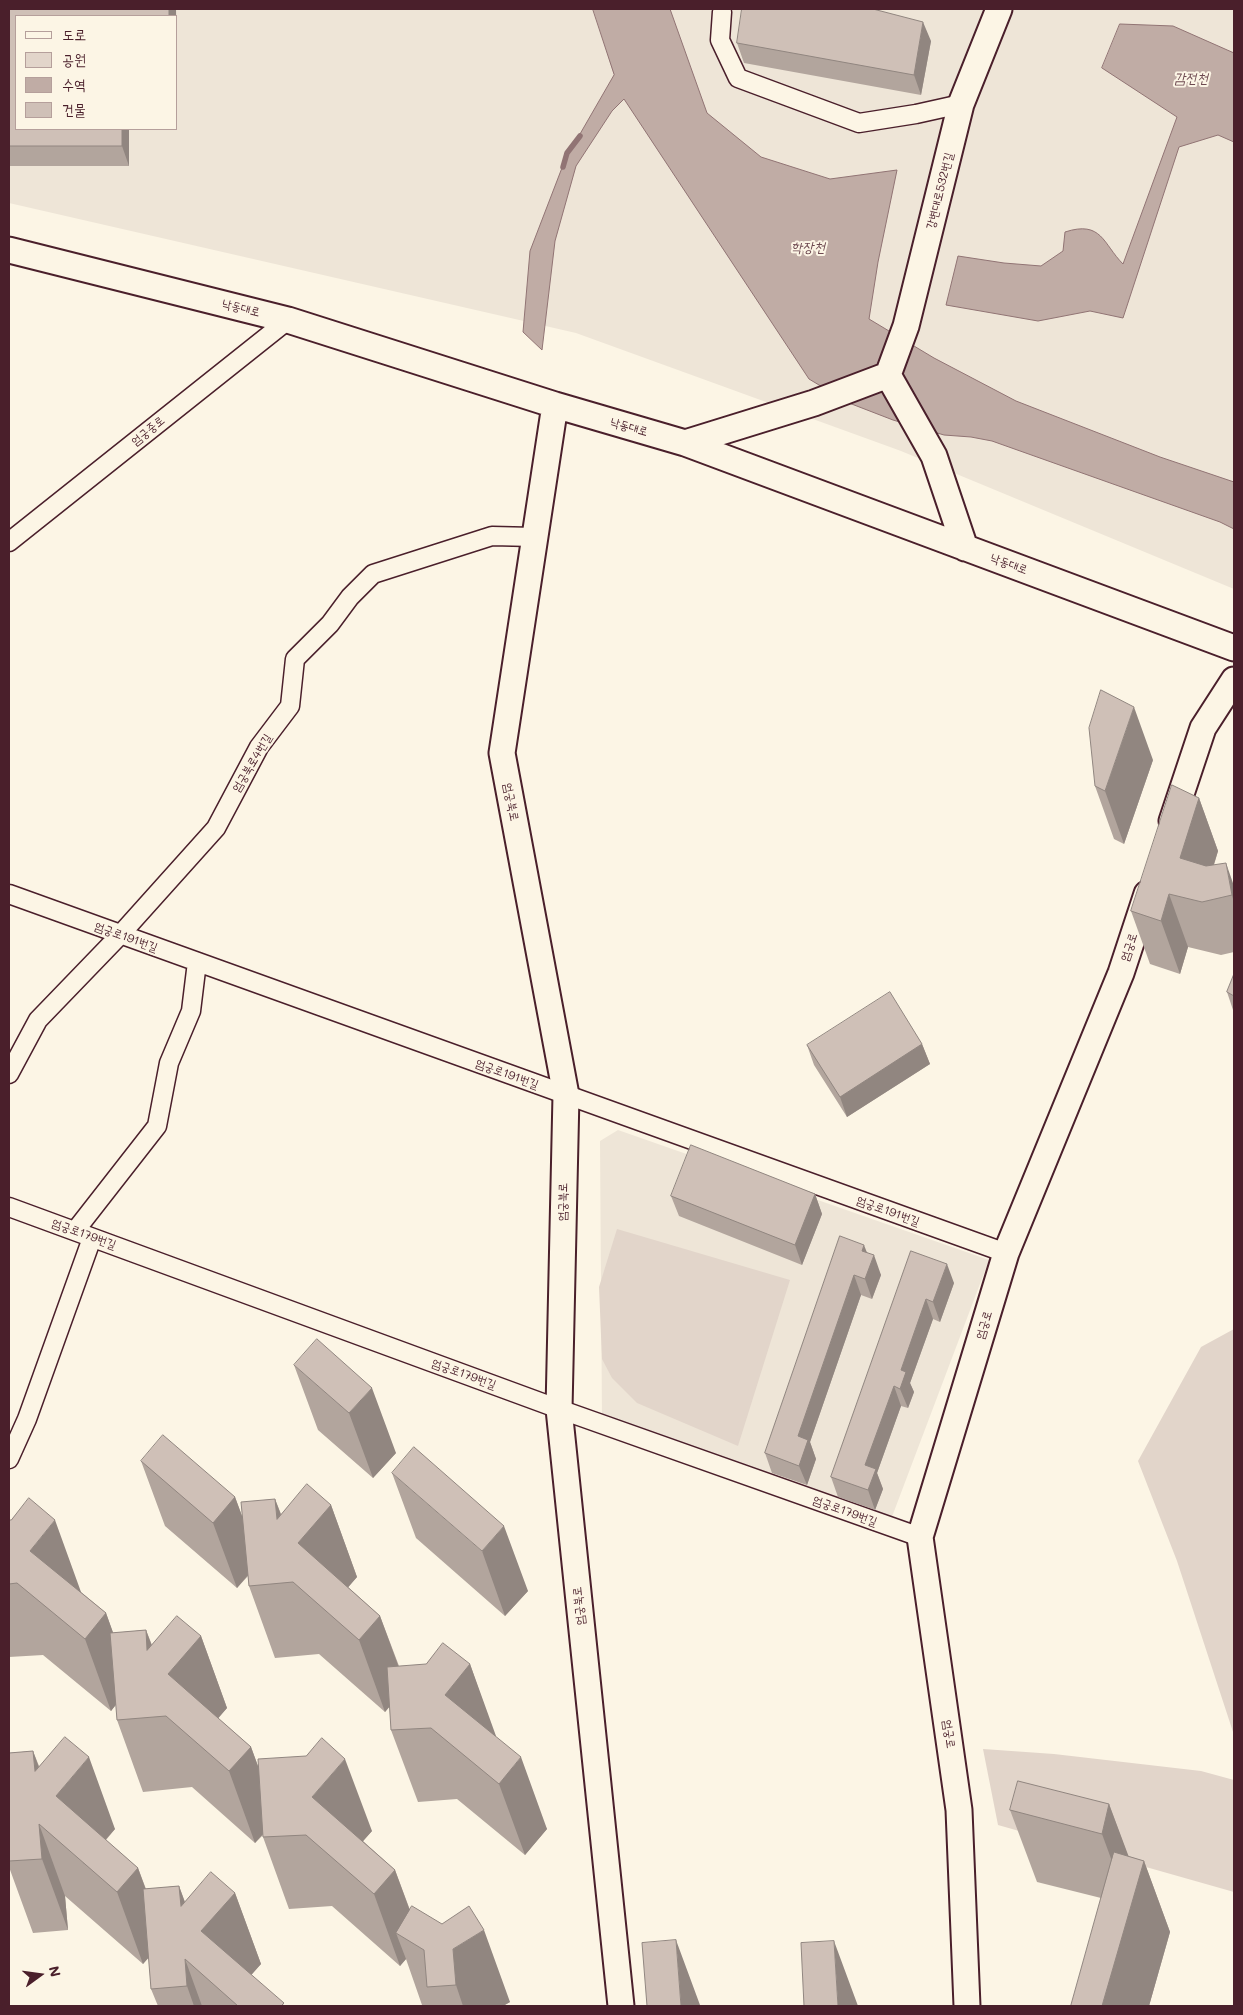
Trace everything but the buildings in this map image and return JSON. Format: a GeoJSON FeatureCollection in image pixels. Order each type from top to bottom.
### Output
{"type":"FeatureCollection","features":[{"type":"Feature","properties":{"kind":"street","name":"강변대로532번길"},"geometry":{"type":"LineString","coordinates":[[888,376],[906,326],[961,104],[999,9]]}},
{"type":"Feature","properties":{"kind":"street"},"geometry":{"type":"LineString","coordinates":[[722,12],[720,40],[738,78],[859,123],[916,114],[961,104]]}},
{"type":"Feature","properties":{"kind":"street","name":"낙동대로"},"geometry":{"type":"LineString","coordinates":[[9,250],[288,320],[554,405],[685,443],[1234,648]]}},
{"type":"Feature","properties":{"kind":"street","name":"엄궁중로"},"geometry":{"type":"LineString","coordinates":[[9,542],[288,320]]}},
{"type":"Feature","properties":{"kind":"street"},"geometry":{"type":"LineString","coordinates":[[685,443],[814,403],[888,376],[934,456],[965,548]]}},
{"type":"Feature","properties":{"kind":"street","name":"엄궁북로"},"geometry":{"type":"LineString","coordinates":[[554,405],[502,753],[566,1096],[559,1409],[620,2006]]}},
{"type":"Feature","properties":{"kind":"street","name":"엄궁북로4번길"},"geometry":{"type":"LineString","coordinates":[[9,1074],[38,1020],[120,934],[216,828],[259,747],[290,706],[295,659],[330,624],[350,597],[373,574],[492,536],[534,537]]}},
{"type":"Feature","properties":{"kind":"street"},"geometry":{"type":"LineString","coordinates":[[1165,841],[1203,728],[1234,680]]}},
{"type":"Feature","properties":{"kind":"street","name":"엄궁로"},"geometry":{"type":"LineString","coordinates":[[967,2006],[959,1810],[920,1537],[1006,1253],[1121,973],[1156,869]]}},
{"type":"Feature","properties":{"kind":"street","name":"엄궁로191번길"},"geometry":{"type":"LineString","coordinates":[[9,894],[1006,1253]]}},
{"type":"Feature","properties":{"kind":"street"},"geometry":{"type":"LineString","coordinates":[[75,1231],[157,1126],[169,1063],[191,1011],[197,962]]}},
{"type":"Feature","properties":{"kind":"street","name":"엄궁로179번길"},"geometry":{"type":"LineString","coordinates":[[9,1207],[559,1409],[920,1537]]}},
{"type":"Feature","properties":{"kind":"street"},"geometry":{"type":"LineString","coordinates":[[9,1459],[27,1419],[92,1238]]}},
{"type":"Feature","properties":{"kind":"shaded area"},"geometry":{"type":"Polygon","coordinates":[[[9,9],[1234,9],[1234,589],[901,451],[576,333],[9,203],[9,9]]]}},
{"type":"Feature","properties":{"kind":"shaded area"},"geometry":{"type":"Polygon","coordinates":[[[618,1130],[989,1260],[890,1522],[602,1420],[600,1141],[618,1130]]]}},
{"type":"Feature","properties":{"kind":"green space"},"geometry":{"type":"Polygon","coordinates":[[[617,1229],[790,1280],[738,1446],[637,1403],[612,1378],[602,1359],[599,1287],[617,1229]]]}},
{"type":"Feature","properties":{"kind":"green space"},"geometry":{"type":"Polygon","coordinates":[[[1234,1329],[1234,1735],[1177,1561],[1138,1461],[1201,1347],[1234,1329]]]}},
{"type":"Feature","properties":{"kind":"green space"},"geometry":{"type":"Polygon","coordinates":[[[983,1749],[1054,1754],[1201,1771],[1234,1780],[1234,1892],[998,1825],[983,1749]]]}},
{"type":"Feature","properties":{"kind":"water","name":"학장천"},"geometry":{"type":"Polygon","coordinates":[[[593,9],[670,9],[707,113],[761,157],[830,179],[897,170],[878,262],[869,319],[934,358],[1016,401],[1160,457],[1234,482],[1234,529],[1220,522],[992,441],[944,435],[893,420],[849,403],[809,379],[624,99],[612,111],[576,166],[555,241],[542,350],[523,332],[530,251],[565,160],[614,75],[593,9]]]}},
{"type":"Feature","properties":{"kind":"water","name":"감전천"},"geometry":{"type":"Polygon","coordinates":[[[1120,24],[1173,26],[1234,53],[1234,142],[1218,135],[1179,147],[1123,318],[1090,311],[1038,321],[946,305],[958,256],[1041,266],[1063,251],[1065,232],[1087,229],[1100,236],[1123,264],[1177,117],[1102,68],[1120,24]]]}},
{"type":"Feature","properties":{"kind":"waterway"},"geometry":{"type":"LineString","coordinates":[[563,167],[567,153],[580,136]]}}]}
